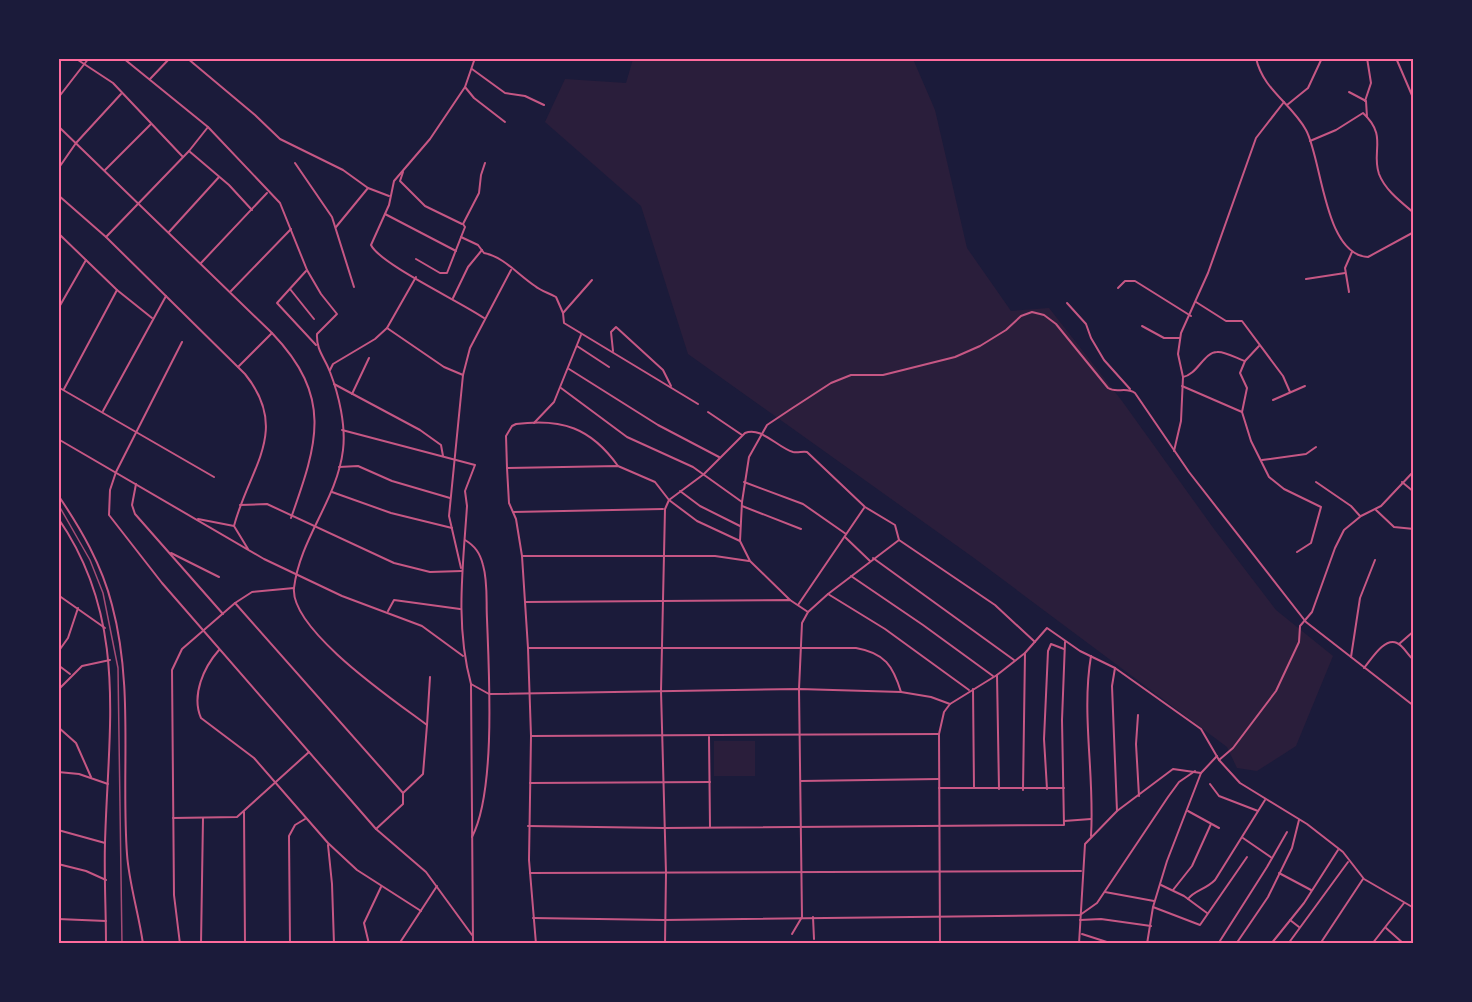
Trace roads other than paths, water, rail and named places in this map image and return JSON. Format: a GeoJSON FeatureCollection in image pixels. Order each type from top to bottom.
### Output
{"type":"FeatureCollection","features":[{"type":"Feature","properties":{"kind":"street"},"geometry":{"type":"LineString","coordinates":[[75,58],[102,75],[183,157]]}},
{"type":"Feature","properties":{"kind":"street"},"geometry":{"type":"LineString","coordinates":[[58,98],[89,58]]}},
{"type":"Feature","properties":{"kind":"street"},"geometry":{"type":"LineString","coordinates":[[123,58],[207,127],[283,207],[307,270],[321,294],[338,314],[317,334],[316,345]]}},
{"type":"Feature","properties":{"kind":"street"},"geometry":{"type":"LineString","coordinates":[[150,79],[170,58]]}},
{"type":"Feature","properties":{"kind":"street"},"geometry":{"type":"LineString","coordinates":[[187,58],[280,139],[344,170],[368,188],[389,196]]}},
{"type":"Feature","properties":{"kind":"street"},"geometry":{"type":"LineString","coordinates":[[475,58],[465,87],[430,139],[409,161],[394,182],[389,196],[389,205],[371,242],[372,248],[416,278],[484,318]]}},
{"type":"Feature","properties":{"kind":"street"},"geometry":{"type":"LineString","coordinates":[[1257,58],[1264,80],[1306,130],[1335,229],[1353,251],[1368,257],[1413,232]]}},
{"type":"Feature","properties":{"kind":"street"},"geometry":{"type":"LineString","coordinates":[[1287,105],[1308,88],[1322,58]]}},
{"type":"Feature","properties":{"kind":"street"},"geometry":{"type":"LineString","coordinates":[[1367,117],[1368,108],[1365,100],[1371,82],[1368,58]]}},
{"type":"Feature","properties":{"kind":"street"},"geometry":{"type":"LineString","coordinates":[[1396,58],[1413,100]]}},
{"type":"Feature","properties":{"kind":"street"},"geometry":{"type":"LineString","coordinates":[[472,69],[505,93],[525,96],[544,105]]}},
{"type":"Feature","properties":{"kind":"street"},"geometry":{"type":"LineString","coordinates":[[465,87],[474,98],[505,122]]}},
{"type":"Feature","properties":{"kind":"street"},"geometry":{"type":"LineString","coordinates":[[1349,92],[1365,100]]}},
{"type":"Feature","properties":{"kind":"street"},"geometry":{"type":"LineString","coordinates":[[58,169],[76,143],[122,94]]}},
{"type":"Feature","properties":{"kind":"street"},"geometry":{"type":"LineString","coordinates":[[1174,451],[1180,426],[1183,377],[1178,359],[1180,338],[1196,302],[1256,138],[1284,102]]}},
{"type":"Feature","properties":{"kind":"street"},"geometry":{"type":"LineString","coordinates":[[1310,141],[1336,130],[1361,113],[1367,117],[1376,131],[1379,174],[1394,195],[1413,213]]}},
{"type":"Feature","properties":{"kind":"street"},"geometry":{"type":"LineString","coordinates":[[105,170],[151,123]]}},
{"type":"Feature","properties":{"kind":"street"},"geometry":{"type":"LineString","coordinates":[[58,126],[272,333],[305,379],[316,428],[312,457],[291,518]]}},
{"type":"Feature","properties":{"kind":"street"},"geometry":{"type":"LineString","coordinates":[[106,237],[189,151],[207,127]]}},
{"type":"Feature","properties":{"kind":"street"},"geometry":{"type":"LineString","coordinates":[[189,151],[252,210]]}},
{"type":"Feature","properties":{"kind":"street"},"geometry":{"type":"LineString","coordinates":[[409,161],[399,181],[425,206],[463,224]]}},
{"type":"Feature","properties":{"kind":"street"},"geometry":{"type":"LineString","coordinates":[[416,259],[446,274],[465,227],[463,224],[479,193],[485,163]]}},
{"type":"Feature","properties":{"kind":"street"},"geometry":{"type":"LineString","coordinates":[[295,164],[332,217],[354,287]]}},
{"type":"Feature","properties":{"kind":"street"},"geometry":{"type":"LineString","coordinates":[[169,232],[219,177]]}},
{"type":"Feature","properties":{"kind":"street"},"geometry":{"type":"LineString","coordinates":[[336,227],[368,188]]}},
{"type":"Feature","properties":{"kind":"street"},"geometry":{"type":"LineString","coordinates":[[201,263],[268,192]]}},
{"type":"Feature","properties":{"kind":"street"},"geometry":{"type":"LineString","coordinates":[[58,195],[106,237],[166,296],[238,367],[261,395],[267,418],[263,453],[240,505],[234,526]]}},
{"type":"Feature","properties":{"kind":"street"},"geometry":{"type":"LineString","coordinates":[[385,214],[456,251]]}},
{"type":"Feature","properties":{"kind":"street"},"geometry":{"type":"LineString","coordinates":[[230,292],[291,229]]}},
{"type":"Feature","properties":{"kind":"street"},"geometry":{"type":"LineString","coordinates":[[58,233],[117,290],[152,318]]}},
{"type":"Feature","properties":{"kind":"street"},"geometry":{"type":"LineString","coordinates":[[461,237],[475,243],[484,253],[492,254],[506,263],[511,270],[536,288],[556,297],[563,313],[564,323],[581,335],[612,351],[698,404]]}},
{"type":"Feature","properties":{"kind":"street"},"geometry":{"type":"LineString","coordinates":[[453,298],[468,267],[482,250]]}},
{"type":"Feature","properties":{"kind":"street"},"geometry":{"type":"LineString","coordinates":[[1348,292],[1346,264],[1353,251]]}},
{"type":"Feature","properties":{"kind":"street"},"geometry":{"type":"LineString","coordinates":[[58,309],[86,260]]}},
{"type":"Feature","properties":{"kind":"street"},"geometry":{"type":"LineString","coordinates":[[307,270],[277,303],[316,345],[330,370],[342,430],[343,450],[332,492],[314,528],[296,574],[294,602],[331,649],[347,664],[427,726]]}},
{"type":"Feature","properties":{"kind":"street"},"geometry":{"type":"LineString","coordinates":[[462,571],[449,516],[463,375],[470,348],[511,270]]}},
{"type":"Feature","properties":{"kind":"street"},"geometry":{"type":"LineString","coordinates":[[1306,279],[1346,273]]}},
{"type":"Feature","properties":{"kind":"street"},"geometry":{"type":"LineString","coordinates":[[330,370],[333,364],[375,339],[387,328],[416,278]]}},
{"type":"Feature","properties":{"kind":"street"},"geometry":{"type":"LineString","coordinates":[[563,313],[592,280]]}},
{"type":"Feature","properties":{"kind":"street"},"geometry":{"type":"LineString","coordinates":[[1118,288],[1125,281],[1135,281],[1191,315]]}},
{"type":"Feature","properties":{"kind":"street"},"geometry":{"type":"LineString","coordinates":[[290,289],[314,319]]}},
{"type":"Feature","properties":{"kind":"street"},"geometry":{"type":"LineString","coordinates":[[64,390],[117,290]]}},
{"type":"Feature","properties":{"kind":"street"},"geometry":{"type":"LineString","coordinates":[[103,411],[166,296]]}},
{"type":"Feature","properties":{"kind":"street"},"geometry":{"type":"LineString","coordinates":[[1196,302],[1226,321],[1242,321],[1255,335],[1259,345],[1283,376],[1290,392]]}},
{"type":"Feature","properties":{"kind":"street"},"geometry":{"type":"LineString","coordinates":[[1067,303],[1086,324],[1090,338],[1104,360],[1131,390],[1174,451],[1306,622],[1413,706]]}},
{"type":"Feature","properties":{"kind":"street"},"geometry":{"type":"LineString","coordinates":[[808,612],[790,600],[750,561],[740,541],[744,482],[749,457],[761,434],[770,423],[840,379],[858,374],[883,375],[921,364],[948,360],[980,346],[1006,330],[1021,316],[1032,312],[1044,315],[1056,324],[1108,388],[1114,391],[1131,390]]}},
{"type":"Feature","properties":{"kind":"street"},"geometry":{"type":"LineString","coordinates":[[1142,326],[1164,338],[1180,338]]}},
{"type":"Feature","properties":{"kind":"street"},"geometry":{"type":"LineString","coordinates":[[612,351],[614,342],[611,332],[616,327],[663,370],[671,387]]}},
{"type":"Feature","properties":{"kind":"street"},"geometry":{"type":"LineString","coordinates":[[387,328],[444,367],[463,375]]}},
{"type":"Feature","properties":{"kind":"street"},"geometry":{"type":"LineString","coordinates":[[238,367],[272,333]]}},
{"type":"Feature","properties":{"kind":"street"},"geometry":{"type":"LineString","coordinates":[[534,423],[550,409],[569,369],[581,335]]}},
{"type":"Feature","properties":{"kind":"street"},"geometry":{"type":"LineString","coordinates":[[182,342],[116,472],[108,507],[112,522],[219,650],[376,829],[417,863],[438,886],[472,935]]}},
{"type":"Feature","properties":{"kind":"street"},"geometry":{"type":"LineString","coordinates":[[1259,345],[1245,361],[1240,373],[1247,388],[1242,412],[1251,441],[1274,481],[1321,507],[1312,541],[1297,552]]}},
{"type":"Feature","properties":{"kind":"street"},"geometry":{"type":"LineString","coordinates":[[577,346],[609,367]]}},
{"type":"Feature","properties":{"kind":"street"},"geometry":{"type":"LineString","coordinates":[[1183,377],[1190,375],[1211,354],[1217,352],[1245,361]]}},
{"type":"Feature","properties":{"kind":"street"},"geometry":{"type":"LineString","coordinates":[[352,394],[369,358]]}},
{"type":"Feature","properties":{"kind":"street"},"geometry":{"type":"LineString","coordinates":[[569,369],[658,425],[720,458]]}},
{"type":"Feature","properties":{"kind":"street"},"geometry":{"type":"LineString","coordinates":[[334,384],[420,430],[441,445],[443,456]]}},
{"type":"Feature","properties":{"kind":"street"},"geometry":{"type":"LineString","coordinates":[[1182,386],[1242,412]]}},
{"type":"Feature","properties":{"kind":"street"},"geometry":{"type":"LineString","coordinates":[[1273,400],[1305,386]]}},
{"type":"Feature","properties":{"kind":"street"},"geometry":{"type":"LineString","coordinates":[[58,387],[214,477]]}},
{"type":"Feature","properties":{"kind":"street"},"geometry":{"type":"LineString","coordinates":[[561,388],[627,437],[704,474],[742,504],[801,529]]}},
{"type":"Feature","properties":{"kind":"street"},"geometry":{"type":"LineString","coordinates":[[708,412],[742,435]]}},
{"type":"Feature","properties":{"kind":"street"},"geometry":{"type":"LineString","coordinates":[[536,944],[528,826],[531,736],[528,648],[522,556],[513,512],[508,500],[506,436],[508,430],[516,424],[565,424],[575,427],[605,450],[618,466]]}},
{"type":"Feature","properties":{"kind":"street"},"geometry":{"type":"LineString","coordinates":[[342,430],[476,465],[465,491],[465,540],[460,610],[463,656],[471,684],[473,944]]}},
{"type":"Feature","properties":{"kind":"street"},"geometry":{"type":"LineString","coordinates":[[665,944],[666,873],[661,646],[665,509],[669,500],[704,474],[742,435],[749,431],[761,434],[793,452],[807,452],[865,507],[895,525],[899,540],[995,604],[1035,642]]}},
{"type":"Feature","properties":{"kind":"street"},"geometry":{"type":"LineString","coordinates":[[58,439],[248,549],[296,574],[342,596],[388,611],[427,628],[446,646],[463,656]]}},
{"type":"Feature","properties":{"kind":"street"},"geometry":{"type":"LineString","coordinates":[[1262,460],[1306,454],[1316,447]]}},
{"type":"Feature","properties":{"kind":"street"},"geometry":{"type":"LineString","coordinates":[[339,467],[358,466],[392,481],[450,498]]}},
{"type":"Feature","properties":{"kind":"street"},"geometry":{"type":"LineString","coordinates":[[507,468],[618,466],[655,482],[669,500],[708,528],[740,541]]}},
{"type":"Feature","properties":{"kind":"street"},"geometry":{"type":"LineString","coordinates":[[1219,760],[1233,748],[1276,692],[1299,642],[1300,626],[1306,622],[1339,539],[1360,516],[1376,510],[1413,471]]}},
{"type":"Feature","properties":{"kind":"street"},"geometry":{"type":"LineString","coordinates":[[744,482],[809,507],[871,559],[1015,661]]}},
{"type":"Feature","properties":{"kind":"street"},"geometry":{"type":"LineString","coordinates":[[1316,482],[1351,506],[1360,516]]}},
{"type":"Feature","properties":{"kind":"street"},"geometry":{"type":"LineString","coordinates":[[1402,482],[1413,492]]}},
{"type":"Feature","properties":{"kind":"street"},"geometry":{"type":"LineString","coordinates":[[136,484],[133,510],[223,614]]}},
{"type":"Feature","properties":{"kind":"street"},"geometry":{"type":"LineString","coordinates":[[680,491],[700,506],[740,526]]}},
{"type":"Feature","properties":{"kind":"street"},"geometry":{"type":"LineString","coordinates":[[332,492],[391,513],[452,528]]}},
{"type":"Feature","properties":{"kind":"street"},"geometry":{"type":"LineString","coordinates":[[58,495],[80,528],[101,572],[114,616],[125,688],[126,852],[143,944]]}},
{"type":"Feature","properties":{"kind":"street"},"geometry":{"type":"LineString","coordinates":[[240,505],[267,504],[291,518],[394,563],[430,572],[462,571]]}},
{"type":"Feature","properties":{"kind":"street"},"geometry":{"type":"LineString","coordinates":[[798,605],[865,507]]}},
{"type":"Feature","properties":{"kind":"street"},"geometry":{"type":"LineString","coordinates":[[513,512],[665,509]]}},
{"type":"Feature","properties":{"kind":"street"},"geometry":{"type":"LineString","coordinates":[[1376,510],[1394,527],[1413,529]]}},
{"type":"Feature","properties":{"kind":"street"},"geometry":{"type":"LineString","coordinates":[[58,518],[90,575],[105,628],[110,660],[109,784],[105,843],[106,944]]}},
{"type":"Feature","properties":{"kind":"street"},"geometry":{"type":"LineString","coordinates":[[195,518],[234,526],[248,549]]}},
{"type":"Feature","properties":{"kind":"street"},"geometry":{"type":"LineString","coordinates":[[465,540],[477,549],[486,578],[489,694],[484,791],[480,819],[471,839]]}},
{"type":"Feature","properties":{"kind":"street"},"geometry":{"type":"LineString","coordinates":[[792,934],[802,917],[800,634],[808,612],[871,559],[899,540]]}},
{"type":"Feature","properties":{"kind":"street"},"geometry":{"type":"LineString","coordinates":[[169,552],[219,577]]}},
{"type":"Feature","properties":{"kind":"street"},"geometry":{"type":"LineString","coordinates":[[522,556],[714,556],[750,561]]}},
{"type":"Feature","properties":{"kind":"street"},"geometry":{"type":"LineString","coordinates":[[1351,657],[1360,598],[1375,560]]}},
{"type":"Feature","properties":{"kind":"street"},"geometry":{"type":"LineString","coordinates":[[851,576],[924,625],[993,676]]}},
{"type":"Feature","properties":{"kind":"street"},"geometry":{"type":"LineString","coordinates":[[180,944],[174,895],[172,670],[182,649],[235,603],[252,592],[294,588]]}},
{"type":"Feature","properties":{"kind":"street"},"geometry":{"type":"LineString","coordinates":[[828,594],[885,629],[971,690],[976,747],[974,789]]}},
{"type":"Feature","properties":{"kind":"street"},"geometry":{"type":"LineString","coordinates":[[58,596],[105,628]]}},
{"type":"Feature","properties":{"kind":"street"},"geometry":{"type":"LineString","coordinates":[[388,611],[394,600],[460,610]]}},
{"type":"Feature","properties":{"kind":"street"},"geometry":{"type":"LineString","coordinates":[[525,602],[790,600]]}},
{"type":"Feature","properties":{"kind":"street"},"geometry":{"type":"LineString","coordinates":[[235,603],[403,793],[403,804],[376,829]]}},
{"type":"Feature","properties":{"kind":"street"},"geometry":{"type":"LineString","coordinates":[[58,652],[68,638],[78,608]]}},
{"type":"Feature","properties":{"kind":"street"},"geometry":{"type":"LineString","coordinates":[[939,944],[939,734],[941,720],[950,704],[1015,661],[1047,628],[1065,642],[1115,668],[1202,729],[1219,760],[1240,783],[1299,820],[1338,850],[1364,879],[1413,908]]}},
{"type":"Feature","properties":{"kind":"street"},"geometry":{"type":"LineString","coordinates":[[1400,644],[1413,629]]}},
{"type":"Feature","properties":{"kind":"street"},"geometry":{"type":"LineString","coordinates":[[1064,823],[1065,642]]}},
{"type":"Feature","properties":{"kind":"street"},"geometry":{"type":"LineString","coordinates":[[1364,668],[1384,645],[1393,642],[1400,644],[1413,660]]}},
{"type":"Feature","properties":{"kind":"street"},"geometry":{"type":"LineString","coordinates":[[1047,789],[1044,740],[1048,651],[1051,644],[1064,649]]}},
{"type":"Feature","properties":{"kind":"street"},"geometry":{"type":"LineString","coordinates":[[528,648],[661,646],[853,648],[868,651],[892,665],[901,692]]}},
{"type":"Feature","properties":{"kind":"street"},"geometry":{"type":"LineString","coordinates":[[219,650],[203,673],[199,712],[209,725],[254,758],[328,843],[381,887],[421,911]]}},
{"type":"Feature","properties":{"kind":"street"},"geometry":{"type":"LineString","coordinates":[[1023,790],[1025,653]]}},
{"type":"Feature","properties":{"kind":"street"},"geometry":{"type":"LineString","coordinates":[[1091,656],[1088,717],[1091,837]]}},
{"type":"Feature","properties":{"kind":"street"},"geometry":{"type":"LineString","coordinates":[[58,690],[81,666],[110,660]]}},
{"type":"Feature","properties":{"kind":"street"},"geometry":{"type":"LineString","coordinates":[[58,665],[71,675]]}},
{"type":"Feature","properties":{"kind":"street"},"geometry":{"type":"LineString","coordinates":[[1115,668],[1112,699],[1117,811]]}},
{"type":"Feature","properties":{"kind":"street"},"geometry":{"type":"LineString","coordinates":[[997,675],[999,789]]}},
{"type":"Feature","properties":{"kind":"street"},"geometry":{"type":"LineString","coordinates":[[403,793],[423,774],[430,677]]}},
{"type":"Feature","properties":{"kind":"street"},"geometry":{"type":"LineString","coordinates":[[471,684],[489,694],[799,689],[901,692],[931,697],[950,704]]}},
{"type":"Feature","properties":{"kind":"street"},"geometry":{"type":"LineString","coordinates":[[1138,715],[1136,744],[1139,796]]}},
{"type":"Feature","properties":{"kind":"street"},"geometry":{"type":"LineString","coordinates":[[58,727],[76,743],[91,777]]}},
{"type":"Feature","properties":{"kind":"street"},"geometry":{"type":"LineString","coordinates":[[531,736],[939,734]]}},
{"type":"Feature","properties":{"kind":"street"},"geometry":{"type":"LineString","coordinates":[[709,736],[710,827]]}},
{"type":"Feature","properties":{"kind":"street"},"geometry":{"type":"LineString","coordinates":[[173,818],[231,818],[244,812],[309,752]]}},
{"type":"Feature","properties":{"kind":"street"},"geometry":{"type":"LineString","coordinates":[[1147,944],[1154,901],[1167,861],[1201,773],[1217,756]]}},
{"type":"Feature","properties":{"kind":"street"},"geometry":{"type":"LineString","coordinates":[[1079,944],[1085,844],[1117,811],[1173,769],[1201,773]]}},
{"type":"Feature","properties":{"kind":"street"},"geometry":{"type":"LineString","coordinates":[[533,918],[664,920],[1080,915],[1093,908],[1179,782],[1195,771]]}},
{"type":"Feature","properties":{"kind":"street"},"geometry":{"type":"LineString","coordinates":[[58,772],[91,777],[109,784]]}},
{"type":"Feature","properties":{"kind":"street"},"geometry":{"type":"LineString","coordinates":[[801,781],[939,779]]}},
{"type":"Feature","properties":{"kind":"street"},"geometry":{"type":"LineString","coordinates":[[531,783],[710,782]]}},
{"type":"Feature","properties":{"kind":"street"},"geometry":{"type":"LineString","coordinates":[[1210,784],[1219,796],[1259,812]]}},
{"type":"Feature","properties":{"kind":"street"},"geometry":{"type":"LineString","coordinates":[[939,788],[1023,790],[1064,788]]}},
{"type":"Feature","properties":{"kind":"street"},"geometry":{"type":"LineString","coordinates":[[1188,899],[1193,893],[1206,889],[1215,879],[1265,800]]}},
{"type":"Feature","properties":{"kind":"street"},"geometry":{"type":"LineString","coordinates":[[1187,811],[1219,828]]}},
{"type":"Feature","properties":{"kind":"street"},"geometry":{"type":"LineString","coordinates":[[244,812],[245,944]]}},
{"type":"Feature","properties":{"kind":"street"},"geometry":{"type":"LineString","coordinates":[[201,944],[203,818]]}},
{"type":"Feature","properties":{"kind":"street"},"geometry":{"type":"LineString","coordinates":[[290,944],[290,836],[295,825],[306,818]]}},
{"type":"Feature","properties":{"kind":"street"},"geometry":{"type":"LineString","coordinates":[[528,826],[664,828],[939,825],[1064,823],[1092,818]]}},
{"type":"Feature","properties":{"kind":"street"},"geometry":{"type":"LineString","coordinates":[[1236,944],[1268,897],[1292,848],[1299,820]]}},
{"type":"Feature","properties":{"kind":"street"},"geometry":{"type":"LineString","coordinates":[[1173,890],[1192,866],[1211,824]]}},
{"type":"Feature","properties":{"kind":"street"},"geometry":{"type":"LineString","coordinates":[[58,830],[105,843]]}},
{"type":"Feature","properties":{"kind":"street"},"geometry":{"type":"LineString","coordinates":[[1218,944],[1287,832]]}},
{"type":"Feature","properties":{"kind":"street"},"geometry":{"type":"LineString","coordinates":[[1243,838],[1272,858]]}},
{"type":"Feature","properties":{"kind":"street"},"geometry":{"type":"LineString","coordinates":[[328,843],[332,884],[333,944]]}},
{"type":"Feature","properties":{"kind":"street"},"geometry":{"type":"LineString","coordinates":[[1271,944],[1312,890],[1338,850]]}},
{"type":"Feature","properties":{"kind":"street"},"geometry":{"type":"LineString","coordinates":[[1153,907],[1199,926],[1247,857]]}},
{"type":"Feature","properties":{"kind":"street"},"geometry":{"type":"LineString","coordinates":[[1288,944],[1348,862]]}},
{"type":"Feature","properties":{"kind":"street"},"geometry":{"type":"LineString","coordinates":[[58,864],[86,871],[106,880]]}},
{"type":"Feature","properties":{"kind":"street"},"geometry":{"type":"LineString","coordinates":[[530,873],[1082,871]]}},
{"type":"Feature","properties":{"kind":"street"},"geometry":{"type":"LineString","coordinates":[[1279,873],[1312,890]]}},
{"type":"Feature","properties":{"kind":"street"},"geometry":{"type":"LineString","coordinates":[[1320,944],[1364,879]]}},
{"type":"Feature","properties":{"kind":"street"},"geometry":{"type":"LineString","coordinates":[[1161,885],[1173,890],[1208,913]]}},
{"type":"Feature","properties":{"kind":"street"},"geometry":{"type":"LineString","coordinates":[[399,944],[438,886]]}},
{"type":"Feature","properties":{"kind":"street"},"geometry":{"type":"LineString","coordinates":[[369,944],[364,923],[381,887]]}},
{"type":"Feature","properties":{"kind":"street"},"geometry":{"type":"LineString","coordinates":[[1105,892],[1154,901]]}},
{"type":"Feature","properties":{"kind":"street"},"geometry":{"type":"LineString","coordinates":[[1372,944],[1404,902]]}},
{"type":"Feature","properties":{"kind":"street"},"geometry":{"type":"LineString","coordinates":[[813,917],[814,939]]}},
{"type":"Feature","properties":{"kind":"street"},"geometry":{"type":"LineString","coordinates":[[58,919],[106,921]]}},
{"type":"Feature","properties":{"kind":"street"},"geometry":{"type":"LineString","coordinates":[[1080,920],[1101,919],[1151,926]]}},
{"type":"Feature","properties":{"kind":"street"},"geometry":{"type":"LineString","coordinates":[[1290,920],[1299,927]]}},
{"type":"Feature","properties":{"kind":"street"},"geometry":{"type":"LineString","coordinates":[[1385,927],[1404,944]]}},
{"type":"Feature","properties":{"kind":"street"},"geometry":{"type":"LineString","coordinates":[[1080,933],[1113,944]]}},
{"type":"Feature","properties":{"kind":"railway"},"geometry":{"type":"LineString","coordinates":[[58,504],[90,560],[103,593],[118,668],[122,944]]}}]}
